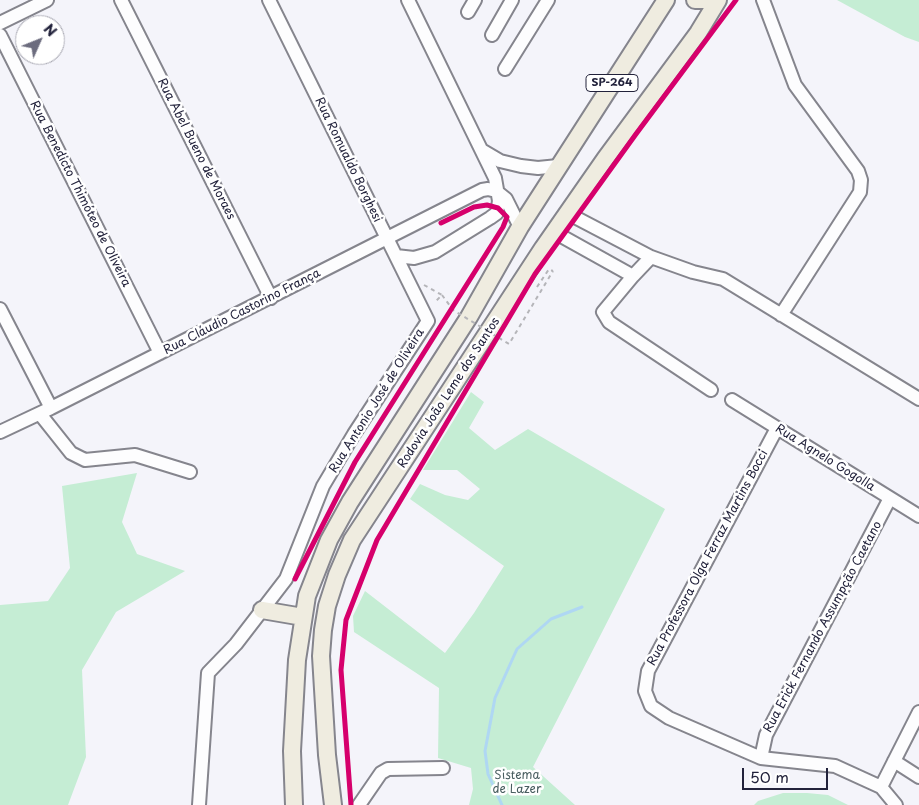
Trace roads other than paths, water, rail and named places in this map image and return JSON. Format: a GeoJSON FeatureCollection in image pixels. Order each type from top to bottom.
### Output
{"type":"FeatureCollection","features":[{"type":"Feature","properties":{"kind":"main road","name":"Rodovia João Leme dos Santos"},"geometry":{"type":"LineString","coordinates":[[294,805],[292,751],[297,660],[307,596],[329,540],[346,510],[469,317],[520,227],[558,166],[666,0]]}},
{"type":"Feature","properties":{"kind":"main road"},"geometry":{"type":"LineString","coordinates":[[695,0],[707,0]]}},
{"type":"Feature","properties":{"kind":"main road","name":"Rodovia João Leme dos Santos"},"geometry":{"type":"LineString","coordinates":[[333,805],[327,755],[321,656],[327,606],[337,575],[352,540],[554,232],[605,159],[698,34],[718,0]]}},
{"type":"Feature","properties":{"kind":"main road"},"geometry":{"type":"LineString","coordinates":[[262,610],[303,617]]}},
{"type":"Feature","properties":{"kind":"street"},"geometry":{"type":"LineString","coordinates":[[0,23],[47,0]]}},
{"type":"Feature","properties":{"kind":"street","name":"Rua Abel Bueno de Moraes"},"geometry":{"type":"LineString","coordinates":[[121,0],[271,298]]}},
{"type":"Feature","properties":{"kind":"street","name":"Rua Romualdo Borghesi"},"geometry":{"type":"LineString","coordinates":[[269,0],[428,321]]}},
{"type":"Feature","properties":{"kind":"street"},"geometry":{"type":"LineString","coordinates":[[408,0],[483,151],[502,196],[520,227]]}},
{"type":"Feature","properties":{"kind":"street"},"geometry":{"type":"LineString","coordinates":[[468,12],[476,0]]}},
{"type":"Feature","properties":{"kind":"street"},"geometry":{"type":"LineString","coordinates":[[492,35],[512,0]]}},
{"type":"Feature","properties":{"kind":"street"},"geometry":{"type":"LineString","coordinates":[[505,69],[548,0]]}},
{"type":"Feature","properties":{"kind":"street"},"geometry":{"type":"LineString","coordinates":[[763,0],[795,84],[858,171],[861,180],[860,192],[781,315]]}},
{"type":"Feature","properties":{"kind":"street","name":"Rua Benedicto Thimóteo de Oliveira"},"geometry":{"type":"LineString","coordinates":[[0,35],[160,353]]}},
{"type":"Feature","properties":{"kind":"street"},"geometry":{"type":"LineString","coordinates":[[483,151],[500,161],[521,166],[538,168],[558,166]]}},
{"type":"Feature","properties":{"kind":"street","name":"Rua Cláudio Castorino França"},"geometry":{"type":"LineString","coordinates":[[0,432],[388,239],[491,185],[495,178]]}},
{"type":"Feature","properties":{"kind":"street"},"geometry":{"type":"LineString","coordinates":[[482,190],[488,189],[502,196]]}},
{"type":"Feature","properties":{"kind":"street"},"geometry":{"type":"LineString","coordinates":[[396,256],[414,258],[435,252],[496,213],[502,196]]}},
{"type":"Feature","properties":{"kind":"street"},"geometry":{"type":"LineString","coordinates":[[567,213],[651,257],[693,272],[723,279],[919,399]]}},
{"type":"Feature","properties":{"kind":"street"},"geometry":{"type":"LineString","coordinates":[[554,232],[633,276]]}},
{"type":"Feature","properties":{"kind":"street"},"geometry":{"type":"LineString","coordinates":[[651,257],[603,312],[604,316],[609,322],[711,390]]}},
{"type":"Feature","properties":{"kind":"street"},"geometry":{"type":"LineString","coordinates":[[0,309],[45,411],[71,453],[85,460],[135,455],[190,472]]}},
{"type":"Feature","properties":{"kind":"street","name":"Rua Antonio José de Oliveira"},"geometry":{"type":"LineString","coordinates":[[199,805],[208,673],[236,644],[286,579],[328,478],[354,434],[428,321]]}},
{"type":"Feature","properties":{"kind":"street","name":"Rua Agnelo Gogolla"},"geometry":{"type":"LineString","coordinates":[[732,400],[919,516]]}},
{"type":"Feature","properties":{"kind":"street","name":"Rua Professora Olga Ferraz Martins Bocci"},"geometry":{"type":"LineString","coordinates":[[761,758],[669,718],[651,706],[645,691],[648,671],[777,428]]}},
{"type":"Feature","properties":{"kind":"street","name":"Rua Erick Fernando Assumpção Caetano"},"geometry":{"type":"LineString","coordinates":[[761,758],[766,735],[890,498]]}},
{"type":"Feature","properties":{"kind":"street"},"geometry":{"type":"LineString","coordinates":[[881,787],[919,712]]}},
{"type":"Feature","properties":{"kind":"street"},"geometry":{"type":"LineString","coordinates":[[761,758],[835,766],[881,787],[896,805]]}},
{"type":"Feature","properties":{"kind":"street"},"geometry":{"type":"LineString","coordinates":[[894,761],[919,777]]}},
{"type":"Feature","properties":{"kind":"street"},"geometry":{"type":"LineString","coordinates":[[359,805],[381,773],[388,770],[443,768]]}},
{"type":"Feature","properties":{"kind":"waterway"},"geometry":{"type":"LineString","coordinates":[[502,805],[488,774],[485,751],[495,698],[517,649],[551,619],[582,607]]}},
{"type":"Feature","properties":{"kind":"park label","name":"Sistema de Lazer"},"geometry":{"type":"Point","coordinates":[517,783]}}]}
